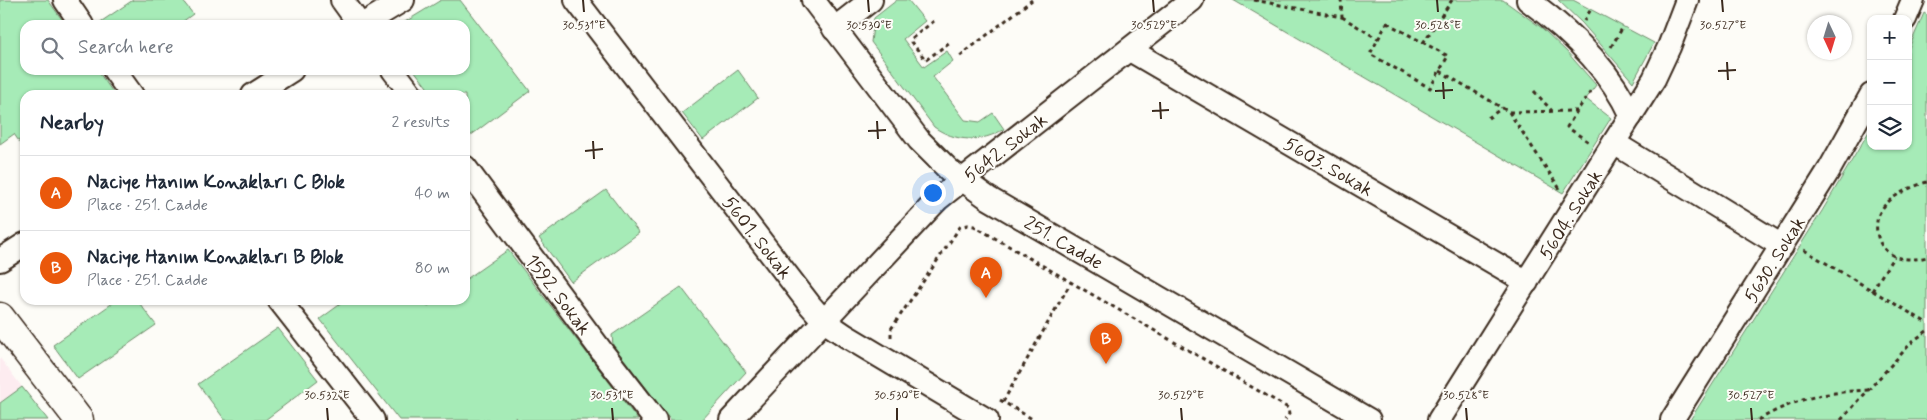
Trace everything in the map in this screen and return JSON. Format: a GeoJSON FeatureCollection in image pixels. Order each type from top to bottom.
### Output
{"type":"FeatureCollection","features":[{"type":"Feature","properties":{"kind":"main road"},"geometry":{"type":"LineString","coordinates":[[0,317],[79,420]]}},
{"type":"Feature","properties":{"kind":"street"},"geometry":{"type":"LineString","coordinates":[[65,0],[79,20]]}},
{"type":"Feature","properties":{"kind":"street"},"geometry":{"type":"LineString","coordinates":[[342,0],[357,20]]}},
{"type":"Feature","properties":{"kind":"street"},"geometry":{"type":"LineString","coordinates":[[369,20],[403,0]]}},
{"type":"Feature","properties":{"kind":"street","name":"5601. Sokak"},"geometry":{"type":"LineString","coordinates":[[576,0],[824,321],[988,420]]}},
{"type":"Feature","properties":{"kind":"street","name":"251. Cadde"},"geometry":{"type":"LineString","coordinates":[[813,0],[919,140],[962,180],[988,198],[1370,420]]}},
{"type":"Feature","properties":{"kind":"street"},"geometry":{"type":"LineString","coordinates":[[834,29],[871,0]]}},
{"type":"Feature","properties":{"kind":"street","name":"5642. Sokak"},"geometry":{"type":"LineString","coordinates":[[731,420],[929,207],[1192,0]]}},
{"type":"Feature","properties":{"kind":"street"},"geometry":{"type":"LineString","coordinates":[[1528,0],[1606,63],[1631,116]]}},
{"type":"Feature","properties":{"kind":"street","name":"5604. Sokak"},"geometry":{"type":"LineString","coordinates":[[1439,420],[1527,282],[1604,144],[1631,116],[1662,64],[1687,0]]}},
{"type":"Feature","properties":{"kind":"street"},"geometry":{"type":"LineString","coordinates":[[1907,15],[1913,0]]}},
{"type":"Feature","properties":{"kind":"street","name":"5603. Sokak"},"geometry":{"type":"LineString","coordinates":[[1130,50],[1527,282]]}},
{"type":"Feature","properties":{"kind":"street"},"geometry":{"type":"LineString","coordinates":[[118,75],[128,90]]}},
{"type":"Feature","properties":{"kind":"street"},"geometry":{"type":"LineString","coordinates":[[261,90],[284,75]]}},
{"type":"Feature","properties":{"kind":"street"},"geometry":{"type":"LineString","coordinates":[[397,75],[408,90]]}},
{"type":"Feature","properties":{"kind":"street","name":"5630. Sokak"},"geometry":{"type":"LineString","coordinates":[[1672,420],[1791,246],[1867,102]]}},
{"type":"Feature","properties":{"kind":"street"},"geometry":{"type":"LineString","coordinates":[[1604,144],[1791,246]]}},
{"type":"Feature","properties":{"kind":"street","name":"1592. Sokak"},"geometry":{"type":"LineString","coordinates":[[470,174],[655,420]]}},
{"type":"Feature","properties":{"kind":"street"},"geometry":{"type":"LineString","coordinates":[[0,260],[20,247]]}},
{"type":"Feature","properties":{"kind":"street"},"geometry":{"type":"LineString","coordinates":[[283,305],[373,420]]}},
{"type":"Feature","properties":{"kind":"path"},"geometry":{"type":"LineString","coordinates":[[960,56],[1032,0]]}},
{"type":"Feature","properties":{"kind":"path"},"geometry":{"type":"LineString","coordinates":[[1254,0],[1342,17],[1378,39]]}},
{"type":"Feature","properties":{"kind":"path"},"geometry":{"type":"LineString","coordinates":[[1341,0],[1342,17]]}},
{"type":"Feature","properties":{"kind":"path"},"geometry":{"type":"LineString","coordinates":[[1423,42],[1452,0]]}},
{"type":"Feature","properties":{"kind":"path"},"geometry":{"type":"LineString","coordinates":[[1582,23],[1591,9]]}},
{"type":"Feature","properties":{"kind":"path"},"geometry":{"type":"LineString","coordinates":[[934,21],[911,39],[915,48],[926,60],[950,42]]}},
{"type":"Feature","properties":{"kind":"path"},"geometry":{"type":"LineString","coordinates":[[1387,23],[1448,56],[1430,88],[1370,54],[1378,39],[1387,23]]}},
{"type":"Feature","properties":{"kind":"path"},"geometry":{"type":"LineString","coordinates":[[1604,144],[1567,127],[1606,63],[1623,27]]}},
{"type":"Feature","properties":{"kind":"path"},"geometry":{"type":"LineString","coordinates":[[1440,71],[1509,112],[1563,193]]}},
{"type":"Feature","properties":{"kind":"path"},"geometry":{"type":"LineString","coordinates":[[1534,91],[1552,111]]}},
{"type":"Feature","properties":{"kind":"path"},"geometry":{"type":"LineString","coordinates":[[1488,118],[1502,108]]}},
{"type":"Feature","properties":{"kind":"path"},"geometry":{"type":"LineString","coordinates":[[1509,112],[1577,111]]}},
{"type":"Feature","properties":{"kind":"path"},"geometry":{"type":"LineString","coordinates":[[1927,182],[1898,194],[1885,205],[1879,214],[1877,222],[1877,232],[1880,241],[1886,250],[1894,256],[1906,260],[1927,257]]}},
{"type":"Feature","properties":{"kind":"path"},"geometry":{"type":"LineString","coordinates":[[892,338],[890,334],[891,329],[960,227],[974,226],[1288,408],[1289,414],[1285,420]]}},
{"type":"Feature","properties":{"kind":"path"},"geometry":{"type":"LineString","coordinates":[[1791,246],[1927,323]]}},
{"type":"Feature","properties":{"kind":"path"},"geometry":{"type":"LineString","coordinates":[[1872,291],[1894,256]]}},
{"type":"Feature","properties":{"kind":"path"},"geometry":{"type":"LineString","coordinates":[[1003,402],[1071,282]]}},
{"type":"Feature","properties":{"kind":"path"},"geometry":{"type":"LineString","coordinates":[[1841,420],[1913,341],[1927,331]]}},
{"type":"Feature","properties":{"kind":"path"},"geometry":{"type":"LineString","coordinates":[[1758,420],[1790,404],[1812,396],[1841,391],[1869,390]]}},
{"type":"Feature","properties":{"kind":"path"},"geometry":{"type":"LineString","coordinates":[[994,397],[1034,420]]}},
{"type":"Feature","properties":{"kind":"shaded area"},"geometry":{"type":"Polygon","coordinates":[[[0,358],[22,387],[0,403],[0,358]]]}},
{"type":"Feature","properties":{"kind":"green space"},"geometry":{"type":"Polygon","coordinates":[[[0,0],[48,0],[62,20],[20,20],[20,75],[101,75],[111,90],[20,90],[20,143],[14,134],[0,144],[0,0]]]}},
{"type":"Feature","properties":{"kind":"green space"},"geometry":{"type":"Polygon","coordinates":[[[133,0],[182,0],[193,14],[185,20],[103,20],[133,0]]]}},
{"type":"Feature","properties":{"kind":"green space"},"geometry":{"type":"Polygon","coordinates":[[[441,0],[460,0],[530,91],[470,136],[470,90],[429,90],[418,75],[470,75],[470,20],[408,20],[441,0]]]}},
{"type":"Feature","properties":{"kind":"green space"},"geometry":{"type":"Polygon","coordinates":[[[897,0],[908,0],[925,21],[903,39],[924,67],[947,51],[953,61],[933,77],[965,120],[980,122],[993,113],[1004,129],[987,137],[969,139],[951,136],[934,127],[871,42],[874,18],[897,0]]]}},
{"type":"Feature","properties":{"kind":"green space"},"geometry":{"type":"Polygon","coordinates":[[[1233,0],[1503,0],[1542,28],[1567,52],[1596,85],[1586,99],[1611,118],[1563,193],[1233,0]]]}},
{"type":"Feature","properties":{"kind":"green space"},"geometry":{"type":"Polygon","coordinates":[[[1558,0],[1573,0],[1654,43],[1633,82],[1582,23],[1558,0]]]}},
{"type":"Feature","properties":{"kind":"green space"},"geometry":{"type":"Polygon","coordinates":[[[1924,13],[1927,15],[1927,420],[1690,420],[1822,211],[1867,135],[1867,150],[1912,150],[1912,41],[1924,13]]]}},
{"type":"Feature","properties":{"kind":"green space"},"geometry":{"type":"Polygon","coordinates":[[[738,70],[758,98],[703,140],[682,113],[738,70]]]}},
{"type":"Feature","properties":{"kind":"green space"},"geometry":{"type":"Polygon","coordinates":[[[606,190],[639,233],[571,282],[539,238],[606,190]]]}},
{"type":"Feature","properties":{"kind":"green space"},"geometry":{"type":"Polygon","coordinates":[[[508,250],[638,420],[519,420],[516,417],[512,420],[399,420],[320,319],[339,305],[470,305],[470,277],[508,250]]]}},
{"type":"Feature","properties":{"kind":"green space"},"geometry":{"type":"Polygon","coordinates":[[[681,287],[746,372],[702,420],[671,420],[613,345],[612,335],[681,287]]]}},
{"type":"Feature","properties":{"kind":"green space"},"geometry":{"type":"Polygon","coordinates":[[[110,305],[141,305],[156,325],[78,379],[53,345],[110,305]]]}},
{"type":"Feature","properties":{"kind":"green space"},"geometry":{"type":"Polygon","coordinates":[[[278,328],[318,380],[265,420],[225,420],[198,384],[278,328]]]}},
{"type":"Feature","properties":{"kind":"green space"},"geometry":{"type":"Polygon","coordinates":[[[22,387],[48,420],[0,420],[0,403],[22,387]]]}},
{"type":"Feature","properties":{"kind":"place","name":"Naciye Hanım Konakları C Blok"},"geometry":{"type":"Point","coordinates":[986,298]}},
{"type":"Feature","properties":{"kind":"place","name":"Naciye Hanım Konakları B Blok"},"geometry":{"type":"Point","coordinates":[1106,364]}}]}
